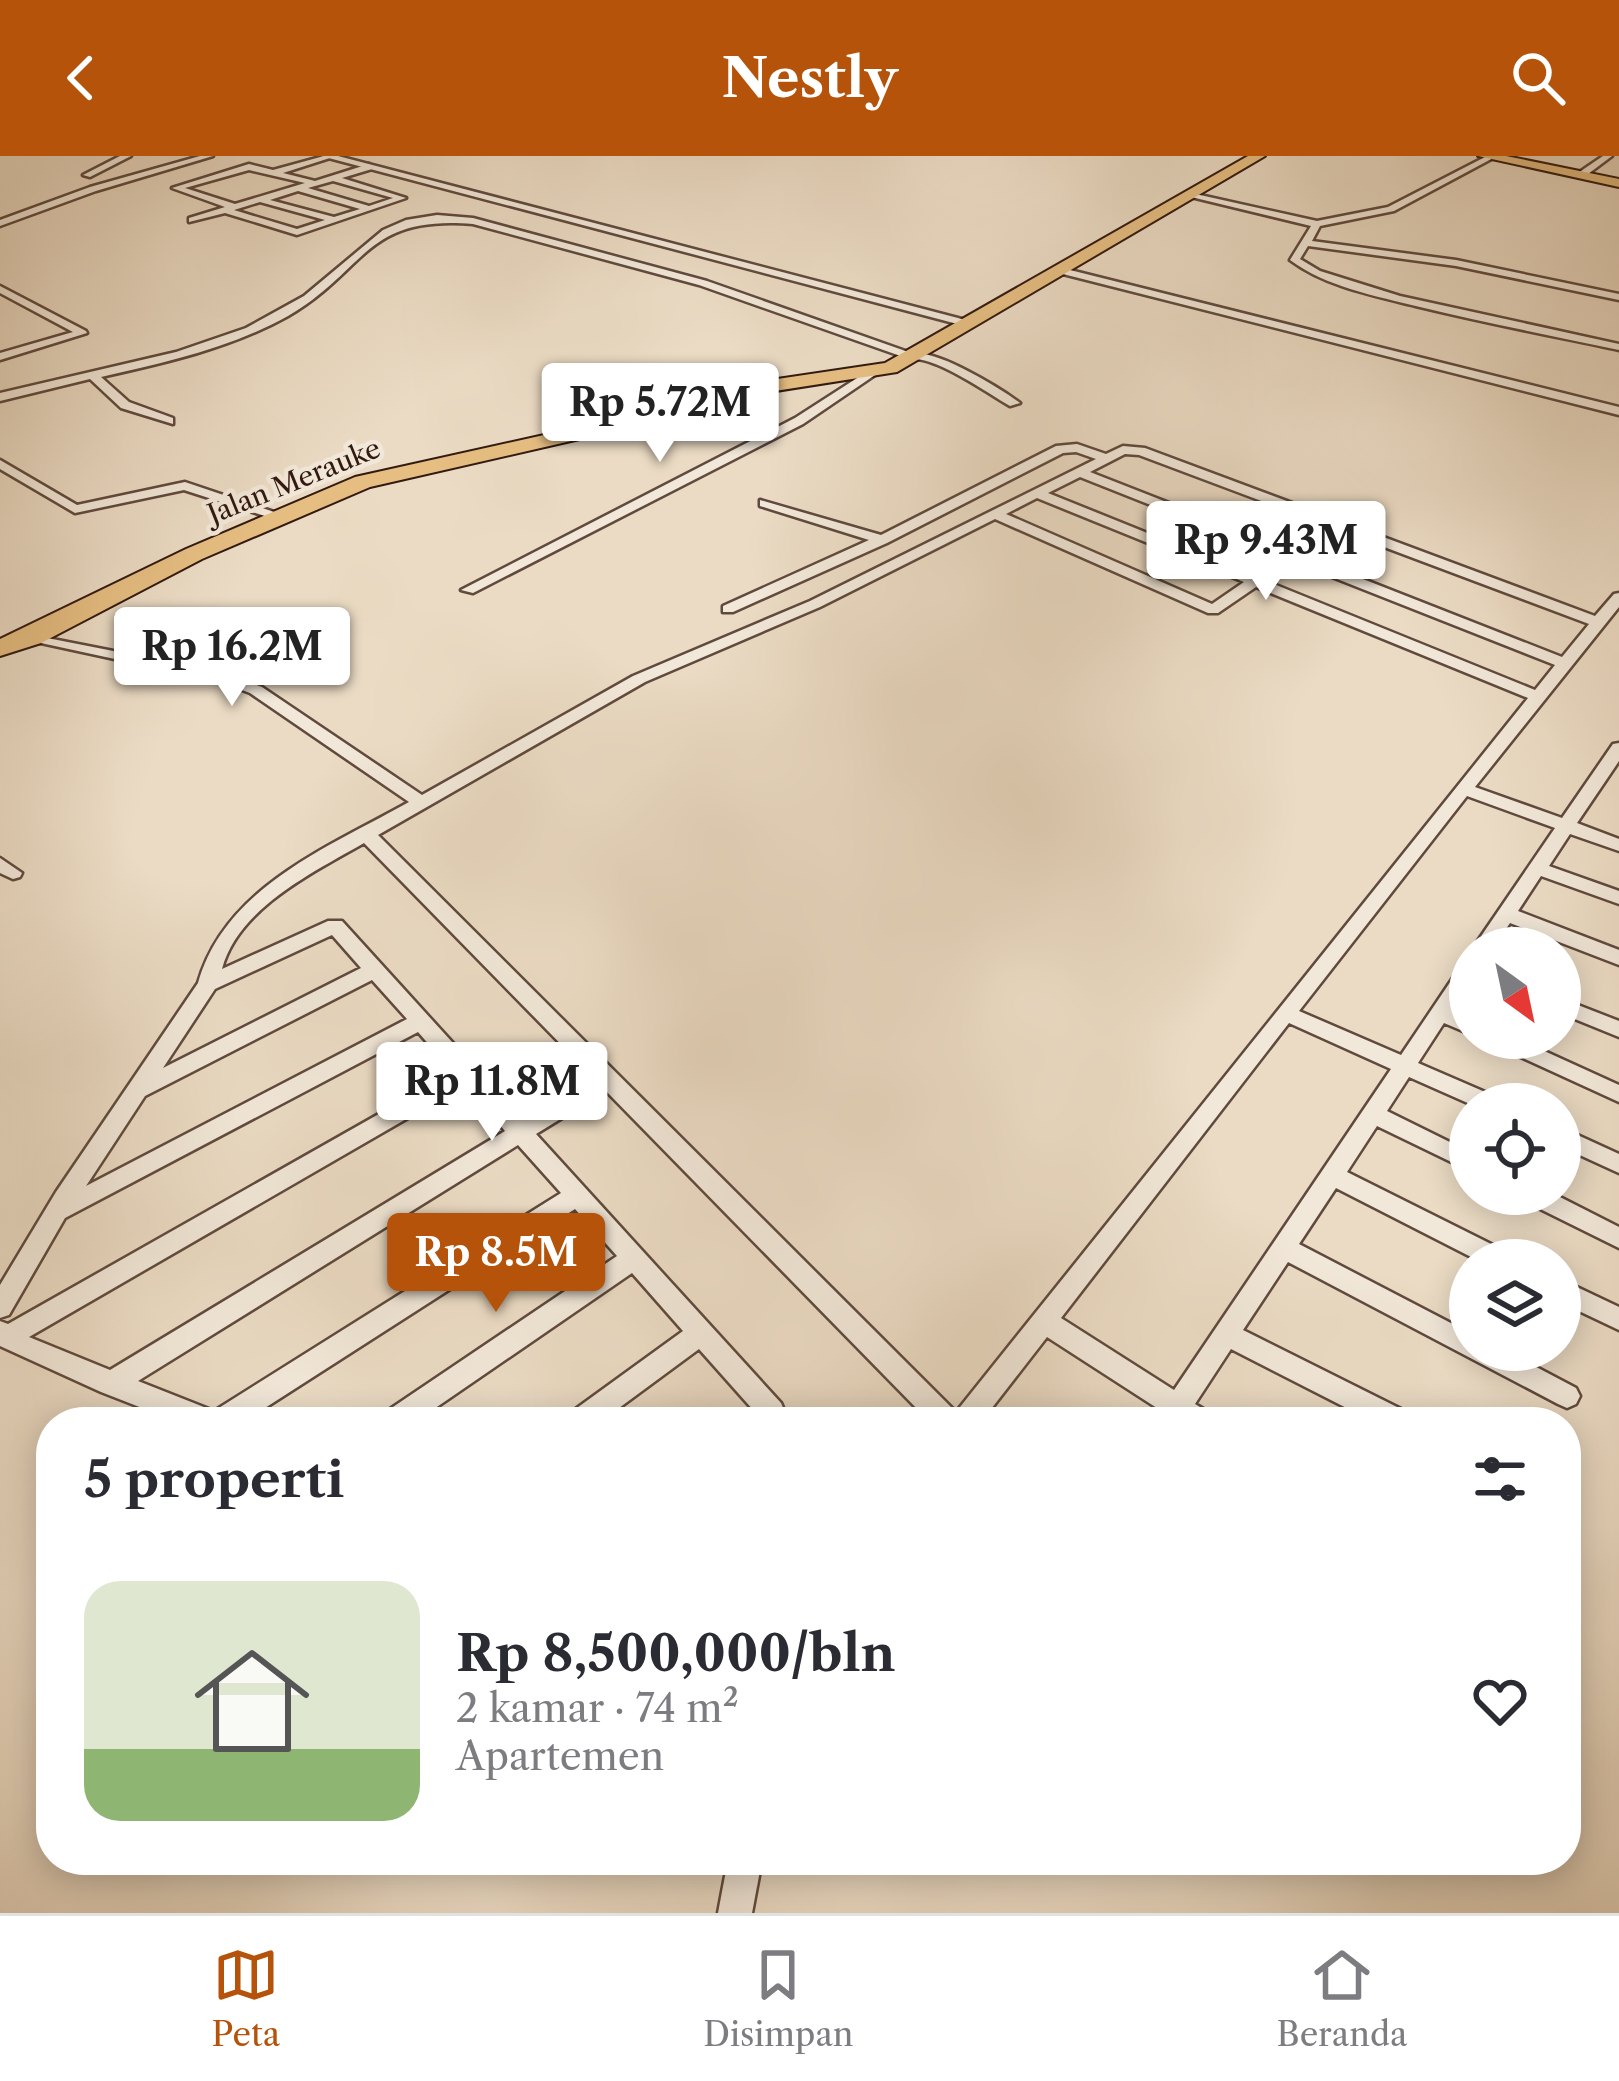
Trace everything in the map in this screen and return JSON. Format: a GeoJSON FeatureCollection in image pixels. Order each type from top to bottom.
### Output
{"type":"FeatureCollection","features":[{"type":"Feature","properties":{"kind":"highway","name":"Jalan Merauke"},"geometry":{"type":"LineString","coordinates":[[0,648],[32,637],[280,516],[404,470],[577,434],[683,399],[872,374],[916,355],[1258,156]]}},
{"type":"Feature","properties":{"kind":"highway"},"geometry":{"type":"LineString","coordinates":[[1501,156],[1619,181]]}},
{"type":"Feature","properties":{"kind":"highway"},"geometry":{"type":"LineString","coordinates":[[1488,157],[1523,160]]}},
{"type":"Feature","properties":{"kind":"street"},"geometry":{"type":"LineString","coordinates":[[87,175],[127,156]]}},
{"type":"Feature","properties":{"kind":"street"},"geometry":{"type":"LineString","coordinates":[[0,223],[93,189],[209,156]]}},
{"type":"Feature","properties":{"kind":"street"},"geometry":{"type":"LineString","coordinates":[[274,173],[328,156],[970,323]]}},
{"type":"Feature","properties":{"kind":"street"},"geometry":{"type":"LineString","coordinates":[[1583,174],[1605,156]]}},
{"type":"Feature","properties":{"kind":"street"},"geometry":{"type":"LineString","coordinates":[[1191,196],[1317,224],[1391,209],[1488,157]]}},
{"type":"Feature","properties":{"kind":"street"},"geometry":{"type":"LineString","coordinates":[[314,183],[249,166],[176,188],[297,232],[402,198],[333,178]]}},
{"type":"Feature","properties":{"kind":"street"},"geometry":{"type":"LineString","coordinates":[[192,220],[369,167]]}},
{"type":"Feature","properties":{"kind":"street"},"geometry":{"type":"LineString","coordinates":[[298,188],[370,209]]}},
{"type":"Feature","properties":{"kind":"street"},"geometry":{"type":"LineString","coordinates":[[259,200],[335,220]]}},
{"type":"Feature","properties":{"kind":"street"},"geometry":{"type":"LineString","coordinates":[[0,398],[90,373],[182,356],[295,307],[379,234],[410,223],[449,219],[473,220],[703,284],[916,355],[970,376],[1014,404]]}},
{"type":"Feature","properties":{"kind":"street"},"geometry":{"type":"LineString","coordinates":[[1317,224],[1295,260],[1325,277],[1619,347]]}},
{"type":"Feature","properties":{"kind":"street"},"geometry":{"type":"LineString","coordinates":[[1309,243],[1456,263],[1619,297]]}},
{"type":"Feature","properties":{"kind":"street"},"geometry":{"type":"LineString","coordinates":[[1062,271],[1619,411]]}},
{"type":"Feature","properties":{"kind":"street"},"geometry":{"type":"LineString","coordinates":[[0,289],[82,333],[0,357]]}},
{"type":"Feature","properties":{"kind":"street"},"geometry":{"type":"LineString","coordinates":[[90,373],[125,405],[169,421]]}},
{"type":"Feature","properties":{"kind":"street"},"geometry":{"type":"LineString","coordinates":[[468,590],[799,421],[872,374]]}},
{"type":"Feature","properties":{"kind":"street"},"geometry":{"type":"LineString","coordinates":[[728,609],[882,540],[1060,448],[1107,458]]}},
{"type":"Feature","properties":{"kind":"street"},"geometry":{"type":"LineString","coordinates":[[0,1307],[55,1212],[208,984],[215,958],[260,898],[640,679],[815,604],[1128,449],[1599,623]]}},
{"type":"Feature","properties":{"kind":"street"},"geometry":{"type":"LineString","coordinates":[[0,464],[73,508],[185,486],[280,516]]}},
{"type":"Feature","properties":{"kind":"street"},"geometry":{"type":"LineString","coordinates":[[1079,472],[1566,664]]}},
{"type":"Feature","properties":{"kind":"street"},"geometry":{"type":"LineString","coordinates":[[1037,493],[1539,697]]}},
{"type":"Feature","properties":{"kind":"street"},"geometry":{"type":"LineString","coordinates":[[765,503],[882,540]]}},
{"type":"Feature","properties":{"kind":"street"},"geometry":{"type":"LineString","coordinates":[[995,514],[1213,610],[1293,556]]}},
{"type":"Feature","properties":{"kind":"street"},"geometry":{"type":"LineString","coordinates":[[976,1407],[1619,597]]}},
{"type":"Feature","properties":{"kind":"street"},"geometry":{"type":"LineString","coordinates":[[32,637],[225,678],[256,690],[422,803]]}},
{"type":"Feature","properties":{"kind":"street"},"geometry":{"type":"LineString","coordinates":[[1497,927],[1615,760]]}},
{"type":"Feature","properties":{"kind":"street"},"geometry":{"type":"LineString","coordinates":[[1464,789],[1619,845]]}},
{"type":"Feature","properties":{"kind":"street"},"geometry":{"type":"LineString","coordinates":[[367,835],[933,1407]]}},
{"type":"Feature","properties":{"kind":"street"},"geometry":{"type":"LineString","coordinates":[[1537,868],[1619,898]]}},
{"type":"Feature","properties":{"kind":"street"},"geometry":{"type":"LineString","coordinates":[[1506,914],[1619,958]]}},
{"type":"Feature","properties":{"kind":"street"},"geometry":{"type":"LineString","coordinates":[[208,984],[335,926],[768,1407]]}},
{"type":"Feature","properties":{"kind":"street"},"geometry":{"type":"LineString","coordinates":[[136,1091],[375,970]]}},
{"type":"Feature","properties":{"kind":"street"},"geometry":{"type":"LineString","coordinates":[[1187,1407],[1225,1333],[1449,999]]}},
{"type":"Feature","properties":{"kind":"street"},"geometry":{"type":"LineString","coordinates":[[1440,1012],[1449,1016]]}},
{"type":"Feature","properties":{"kind":"street"},"geometry":{"type":"LineString","coordinates":[[1285,1013],[1449,1084]]}},
{"type":"Feature","properties":{"kind":"street"},"geometry":{"type":"LineString","coordinates":[[1581,1014],[1619,1029]]}},
{"type":"Feature","properties":{"kind":"street"},"geometry":{"type":"LineString","coordinates":[[55,1212],[421,1022]]}},
{"type":"Feature","properties":{"kind":"street"},"geometry":{"type":"LineString","coordinates":[[1543,1059],[1619,1094]]}},
{"type":"Feature","properties":{"kind":"street"},"geometry":{"type":"LineString","coordinates":[[4,1334],[467,1074]]}},
{"type":"Feature","properties":{"kind":"street"},"geometry":{"type":"LineString","coordinates":[[110,1384],[608,1078]]}},
{"type":"Feature","properties":{"kind":"street"},"geometry":{"type":"LineString","coordinates":[[1372,1113],[1449,1152]]}},
{"type":"Feature","properties":{"kind":"street"},"geometry":{"type":"LineString","coordinates":[[1581,1146],[1619,1164]]}},
{"type":"Feature","properties":{"kind":"street"},"geometry":{"type":"LineString","coordinates":[[1331,1175],[1458,1239]]}},
{"type":"Feature","properties":{"kind":"street"},"geometry":{"type":"LineString","coordinates":[[244,1407],[577,1195]]}},
{"type":"Feature","properties":{"kind":"street"},"geometry":{"type":"LineString","coordinates":[[1574,1215],[1619,1238]]}},
{"type":"Feature","properties":{"kind":"street"},"geometry":{"type":"LineString","coordinates":[[1282,1247],[1449,1335]]}},
{"type":"Feature","properties":{"kind":"street"},"geometry":{"type":"LineString","coordinates":[[414,1407],[634,1258]]}},
{"type":"Feature","properties":{"kind":"street"},"geometry":{"type":"LineString","coordinates":[[1581,1300],[1618,1319]]}},
{"type":"Feature","properties":{"kind":"street"},"geometry":{"type":"LineString","coordinates":[[1043,1321],[1168,1407]]}},
{"type":"Feature","properties":{"kind":"street"},"geometry":{"type":"LineString","coordinates":[[600,1407],[701,1333]]}},
{"type":"Feature","properties":{"kind":"street"},"geometry":{"type":"LineString","coordinates":[[1225,1333],[1371,1407]]}},
{"type":"Feature","properties":{"kind":"street"},"geometry":{"type":"LineString","coordinates":[[4,1334],[170,1407]]}},
{"type":"Feature","properties":{"kind":"street"},"geometry":{"type":"LineString","coordinates":[[1519,1371],[1567,1396]]}},
{"type":"Feature","properties":{"kind":"street"},"geometry":{"type":"LineString","coordinates":[[736,1913],[742,1875]]}}]}
